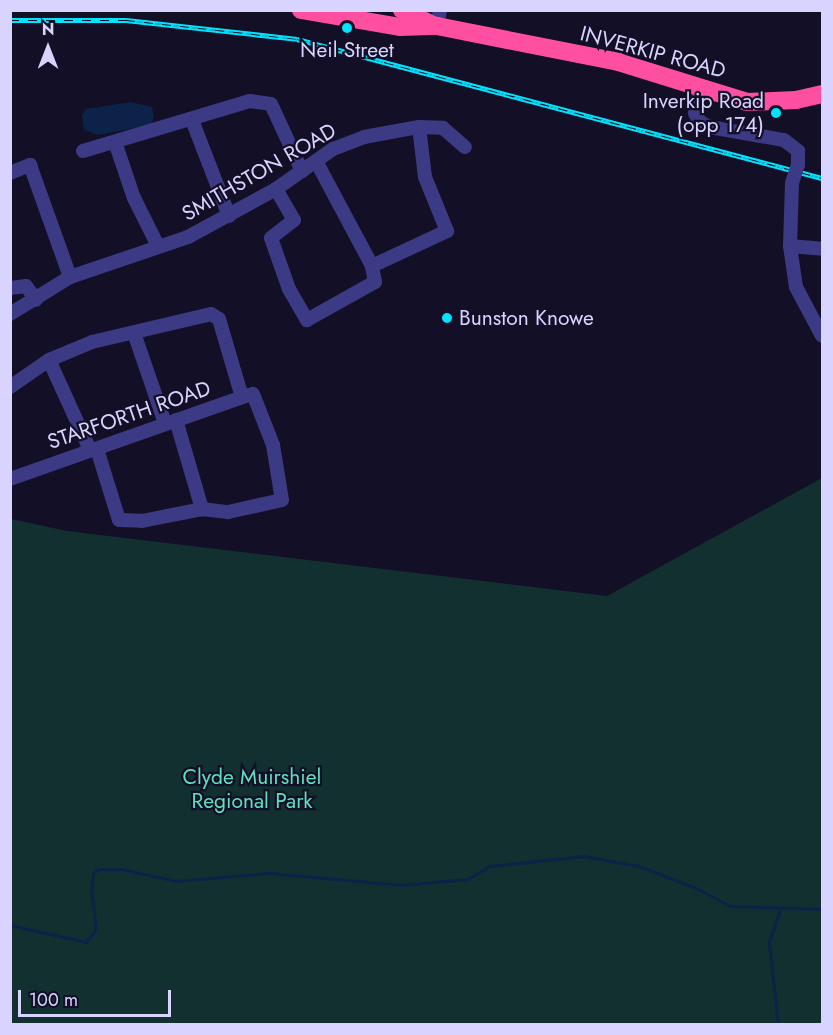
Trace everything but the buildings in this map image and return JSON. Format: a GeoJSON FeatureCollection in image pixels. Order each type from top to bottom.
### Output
{"type":"FeatureCollection","features":[{"type":"Feature","properties":{"kind":"highway","name":"INVERKIP ROAD"},"geometry":{"type":"LineString","coordinates":[[301,10],[400,27],[438,18]]}},
{"type":"Feature","properties":{"kind":"highway","name":"INVERKIP ROAD"},"geometry":{"type":"LineString","coordinates":[[402,10],[618,62],[747,102],[796,100],[822,94]]}},
{"type":"Feature","properties":{"kind":"street"},"geometry":{"type":"LineString","coordinates":[[701,87],[696,113],[700,122],[710,128],[784,140],[798,151],[798,165],[792,183],[790,246],[796,287],[822,336]]}},
{"type":"Feature","properties":{"kind":"street"},"geometry":{"type":"LineString","coordinates":[[83,151],[192,120],[233,105],[272,104],[302,171]]}},
{"type":"Feature","properties":{"kind":"street"},"geometry":{"type":"LineString","coordinates":[[192,120],[229,216]]}},
{"type":"Feature","properties":{"kind":"street"},"geometry":{"type":"LineString","coordinates":[[372,266],[447,231],[425,177],[419,127]]}},
{"type":"Feature","properties":{"kind":"street","name":"SMITHSTON ROAD"},"geometry":{"type":"LineString","coordinates":[[10,314],[70,277],[188,237],[276,189],[333,149],[364,137],[419,127],[443,128],[465,147]]}},
{"type":"Feature","properties":{"kind":"street"},"geometry":{"type":"LineString","coordinates":[[115,142],[134,198],[158,246]]}},
{"type":"Feature","properties":{"kind":"street"},"geometry":{"type":"LineString","coordinates":[[276,189],[294,220],[271,238],[290,288],[307,320],[375,282],[372,266],[316,161]]}},
{"type":"Feature","properties":{"kind":"street"},"geometry":{"type":"LineString","coordinates":[[10,173],[30,165],[70,277]]}},
{"type":"Feature","properties":{"kind":"street"},"geometry":{"type":"LineString","coordinates":[[790,246],[822,249]]}},
{"type":"Feature","properties":{"kind":"street"},"geometry":{"type":"LineString","coordinates":[[10,288],[26,286],[36,300]]}},
{"type":"Feature","properties":{"kind":"street"},"geometry":{"type":"LineString","coordinates":[[10,387],[49,360],[92,342],[211,314],[219,319],[273,445],[282,500],[228,512],[202,509],[142,521],[119,520],[93,450],[49,360]]}},
{"type":"Feature","properties":{"kind":"street"},"geometry":{"type":"LineString","coordinates":[[134,333],[171,422],[202,509]]}},
{"type":"Feature","properties":{"kind":"street","name":"STARFORTH ROAD"},"geometry":{"type":"LineString","coordinates":[[11,478],[252,394]]}},
{"type":"Feature","properties":{"kind":"green space","name":"Clyde Muirshiel Regional Park"},"geometry":{"type":"Polygon","coordinates":[[[822,478],[822,1024],[11,1024],[11,519],[67,531],[607,596],[822,478]]]}},
{"type":"Feature","properties":{"kind":"water"},"geometry":{"type":"Polygon","coordinates":[[[131,102],[152,107],[154,117],[151,125],[98,135],[84,130],[82,115],[86,109],[131,102]]]}},
{"type":"Feature","properties":{"kind":"waterway"},"geometry":{"type":"LineString","coordinates":[[10,925],[86,942],[96,929],[91,891],[93,873],[99,869],[122,869],[176,881],[270,873],[402,885],[468,879],[490,866],[584,856],[638,866],[694,887],[729,906],[822,909]]}},
{"type":"Feature","properties":{"kind":"waterway"},"geometry":{"type":"LineString","coordinates":[[778,1024],[769,942],[781,908]]}},
{"type":"Feature","properties":{"kind":"railway"},"geometry":{"type":"LineString","coordinates":[[10,20],[126,20],[297,39],[822,178]]}},
{"type":"Feature","properties":{"kind":"place","name":"Neil Street"},"geometry":{"type":"Point","coordinates":[347,28]}},
{"type":"Feature","properties":{"kind":"place","name":"Inverkip Road (opp 174)"},"geometry":{"type":"Point","coordinates":[776,113]}},
{"type":"Feature","properties":{"kind":"place","name":"Bunston Knowe"},"geometry":{"type":"Point","coordinates":[447,318]}}]}
